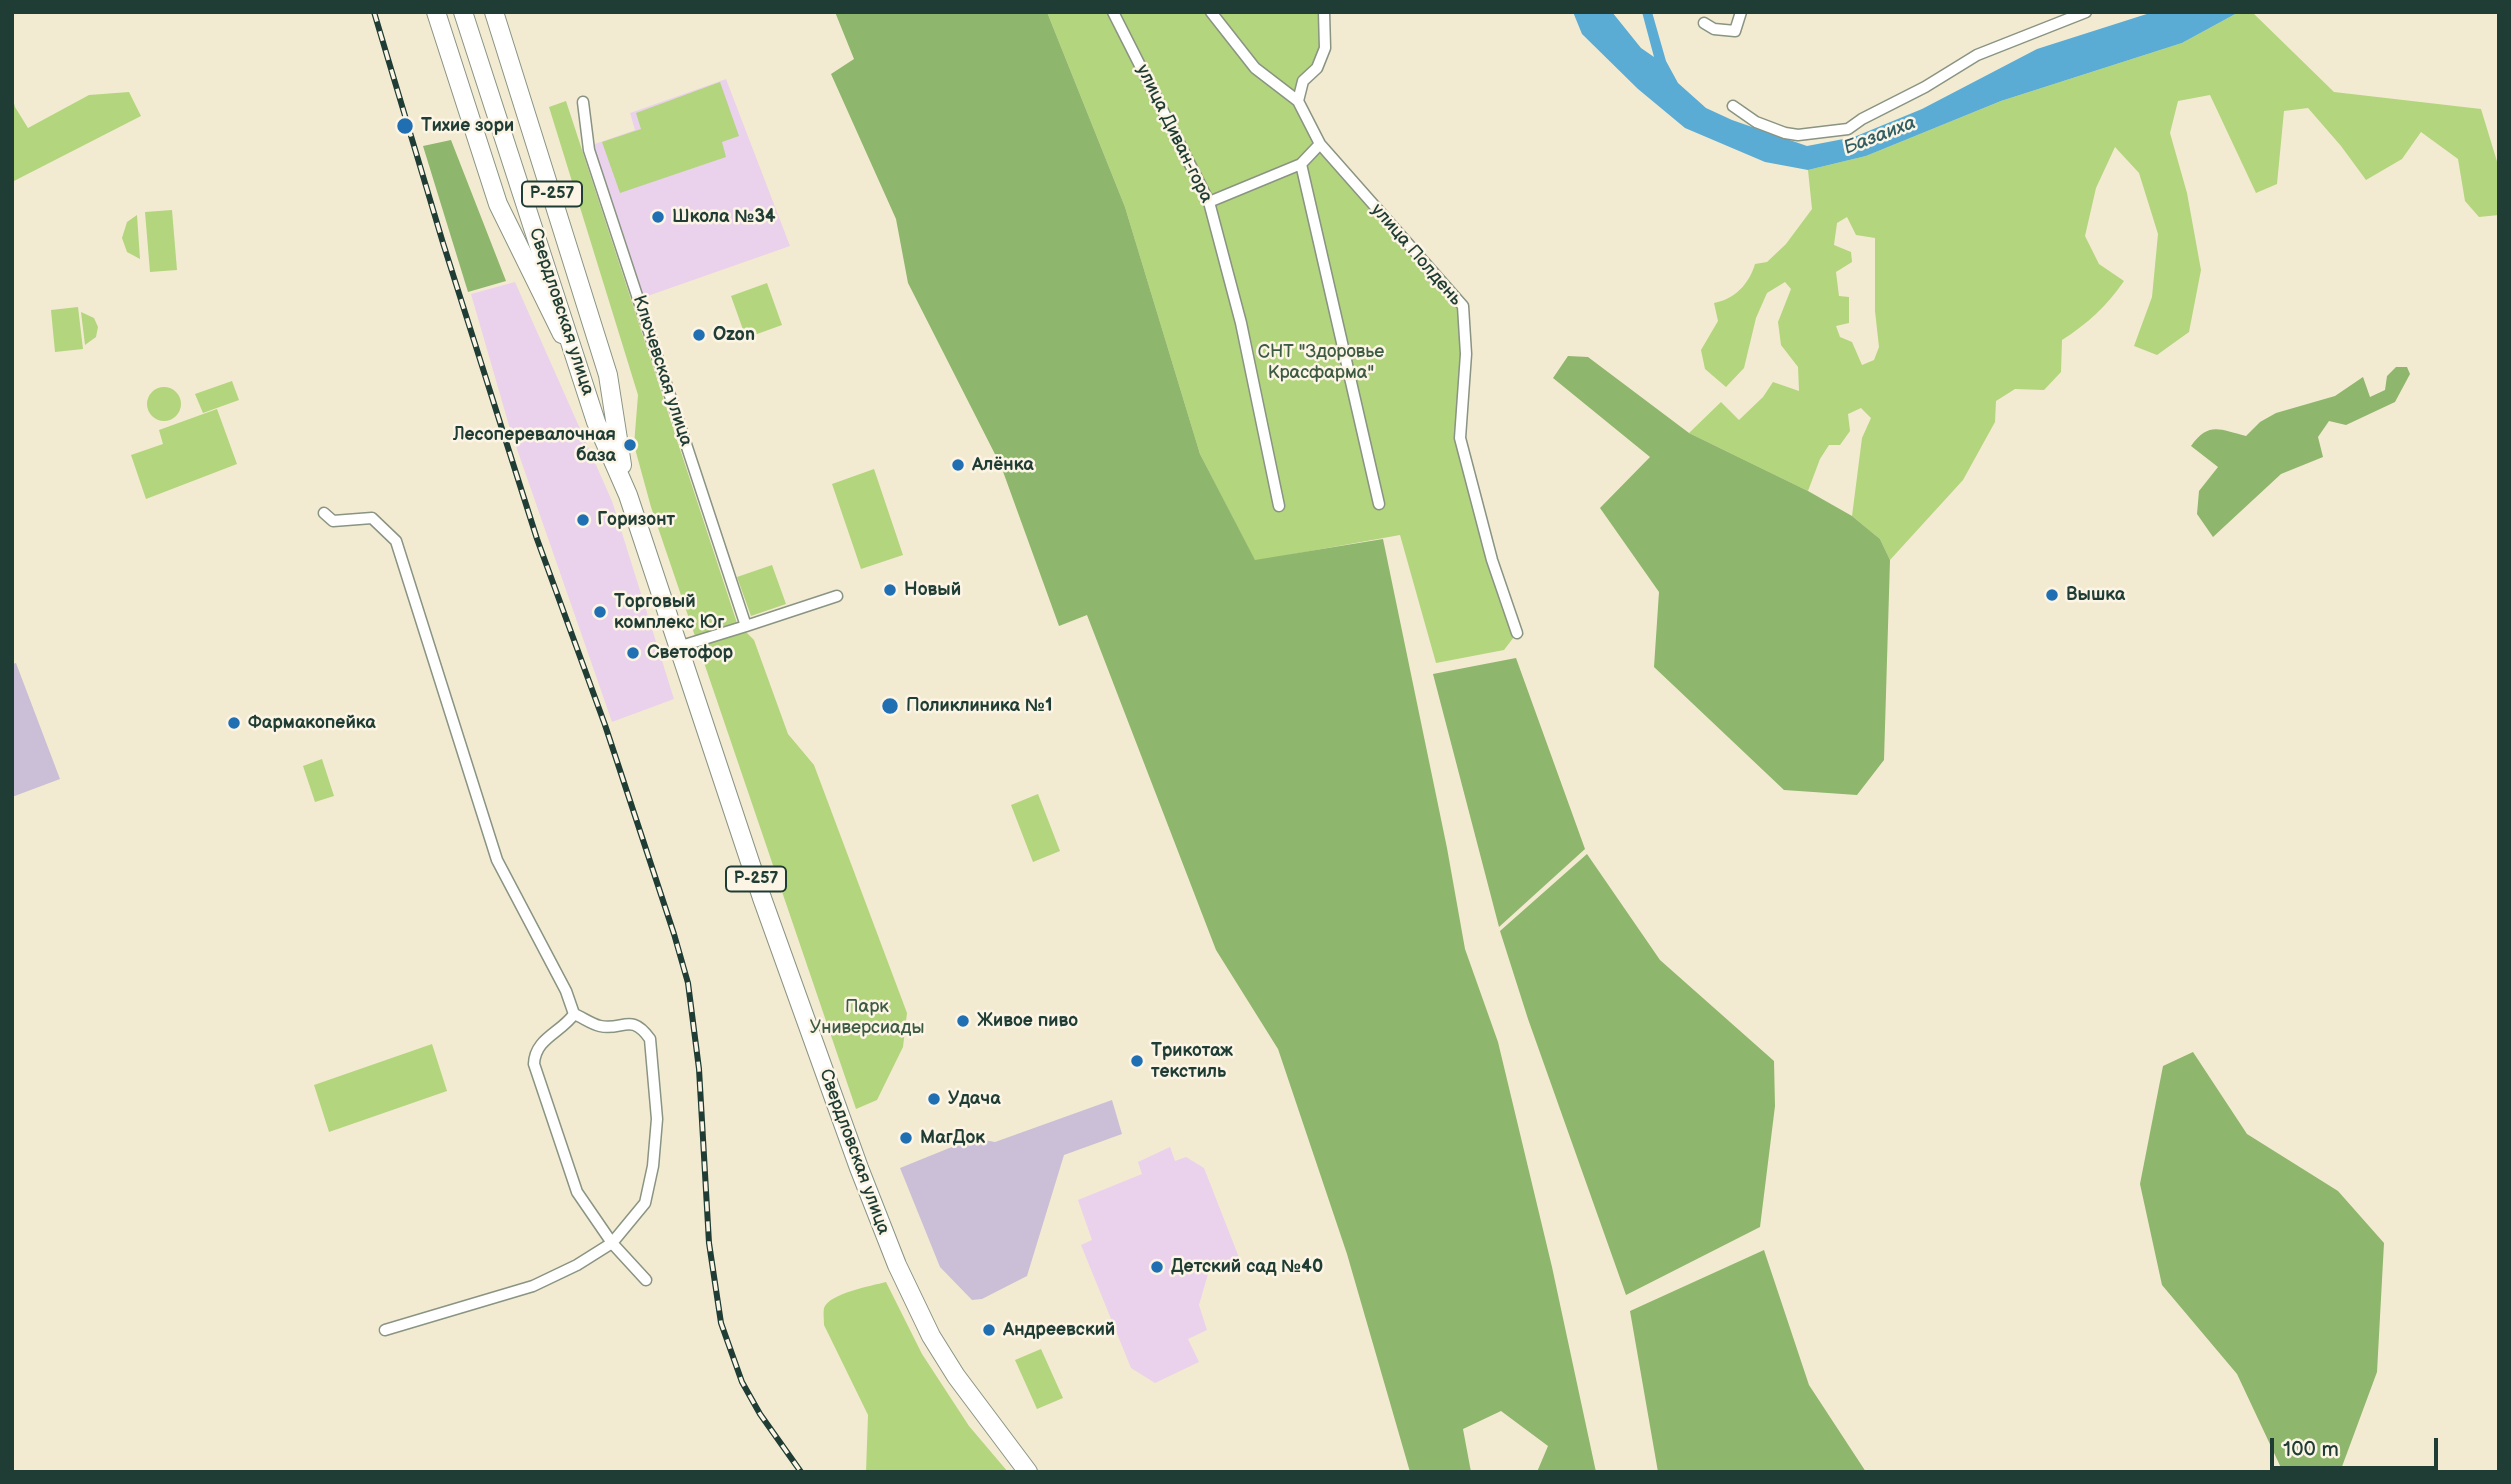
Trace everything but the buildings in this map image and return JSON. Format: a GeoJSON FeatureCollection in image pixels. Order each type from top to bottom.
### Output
{"type":"FeatureCollection","features":[{"type":"Feature","properties":{"kind":"main road"},"geometry":{"type":"LineString","coordinates":[[436,12],[498,204],[580,372]]}},
{"type":"Feature","properties":{"kind":"main road","name":"Свердловская улица"},"geometry":{"type":"LineString","coordinates":[[463,12],[596,422],[625,489],[766,909],[846,1133],[897,1265],[931,1336],[956,1376],[1028,1472]]}},
{"type":"Feature","properties":{"kind":"main road","name":"Свердловская улица"},"geometry":{"type":"LineString","coordinates":[[494,12],[608,375],[625,489]]}},
{"type":"Feature","properties":{"kind":"street","name":"улица Диван-гора"},"geometry":{"type":"LineString","coordinates":[[1112,12],[1209,202],[1241,323],[1279,506]]}},
{"type":"Feature","properties":{"kind":"street","name":"улица Полдень"},"geometry":{"type":"LineString","coordinates":[[1211,12],[1255,68],[1298,101],[1320,144],[1463,306],[1466,354],[1460,438],[1492,560],[1517,633]]}},
{"type":"Feature","properties":{"kind":"street"},"geometry":{"type":"LineString","coordinates":[[1298,101],[1303,82],[1317,68],[1325,48],[1324,12]]}},
{"type":"Feature","properties":{"kind":"street"},"geometry":{"type":"LineString","coordinates":[[1704,23],[1714,29],[1735,31],[1741,12]]}},
{"type":"Feature","properties":{"kind":"street"},"geometry":{"type":"LineString","coordinates":[[1734,106],[1756,122],[1785,133],[1798,135],[1849,129],[1862,119],[1925,87],[1977,55],[2086,12]]}},
{"type":"Feature","properties":{"kind":"street","name":"Ключевская улица"},"geometry":{"type":"LineString","coordinates":[[583,102],[589,150],[752,625]]}},
{"type":"Feature","properties":{"kind":"street"},"geometry":{"type":"LineString","coordinates":[[1209,202],[1301,164],[1320,144]]}},
{"type":"Feature","properties":{"kind":"street"},"geometry":{"type":"LineString","coordinates":[[1301,164],[1379,504]]}},
{"type":"Feature","properties":{"kind":"street"},"geometry":{"type":"LineString","coordinates":[[324,513],[333,522],[372,519],[396,541],[497,860],[566,990],[574,1014],[601,1026],[629,1023],[642,1028],[650,1038],[657,1119],[653,1166],[645,1203],[612,1243],[577,1265],[533,1286],[385,1330]]}},
{"type":"Feature","properties":{"kind":"street"},"geometry":{"type":"LineString","coordinates":[[678,647],[837,596]]}},
{"type":"Feature","properties":{"kind":"street"},"geometry":{"type":"LineString","coordinates":[[574,1014],[568,1023],[539,1044],[534,1064],[577,1192],[612,1243],[646,1280]]}},
{"type":"Feature","properties":{"kind":"shaded area"},"geometry":{"type":"Polygon","coordinates":[[[726,79],[790,246],[642,298],[592,145],[635,130],[630,113],[726,79]]]}},
{"type":"Feature","properties":{"kind":"shaded area"},"geometry":{"type":"Polygon","coordinates":[[[515,282],[612,501],[674,699],[612,722],[510,429],[471,294],[515,282]]]}},
{"type":"Feature","properties":{"kind":"shaded area"},"geometry":{"type":"Polygon","coordinates":[[[16,663],[60,779],[12,797],[12,664],[16,663]]]}},
{"type":"Feature","properties":{"kind":"shaded area"},"geometry":{"type":"Polygon","coordinates":[[[1112,1100],[1122,1134],[1064,1155],[1027,1276],[982,1299],[972,1300],[940,1267],[900,1168],[974,1138],[995,1142],[1112,1100]]]}},
{"type":"Feature","properties":{"kind":"shaded area","name":"Детский сад №40"},"geometry":{"type":"Polygon","coordinates":[[[1170,1147],[1175,1161],[1186,1157],[1204,1168],[1240,1260],[1208,1274],[1199,1305],[1207,1330],[1188,1339],[1199,1362],[1155,1383],[1131,1368],[1081,1245],[1092,1240],[1078,1200],[1142,1174],[1138,1162],[1170,1147]]]}},
{"type":"Feature","properties":{"kind":"green space"},"geometry":{"type":"Polygon","coordinates":[[[835,12],[1047,12],[1125,207],[1200,454],[1255,560],[1383,539],[1447,848],[1465,949],[1498,1042],[1552,1267],[1596,1472],[1537,1472],[1548,1446],[1501,1411],[1463,1429],[1471,1472],[1410,1472],[1347,1254],[1278,1049],[1216,950],[1087,615],[1059,626],[1001,466],[908,283],[896,219],[831,74],[854,59],[835,12]]]}},
{"type":"Feature","properties":{"kind":"green space","name":"СНТ \"Здоровье Красфарма\""},"geometry":{"type":"Polygon","coordinates":[[[1047,12],[1324,12],[1325,48],[1303,82],[1298,101],[1320,144],[1463,306],[1460,438],[1517,633],[1504,650],[1436,663],[1400,535],[1255,561],[1200,454],[1125,207],[1047,12]]]}},
{"type":"Feature","properties":{"kind":"green space"},"geometry":{"type":"Polygon","coordinates":[[[2239,12],[2252,12],[2334,92],[2481,109],[2499,168],[2499,215],[2479,217],[2465,201],[2458,159],[2421,132],[2402,159],[2366,180],[2308,108],[2284,111],[2277,184],[2256,193],[2210,95],[2178,101],[2170,133],[2187,193],[2201,270],[2189,332],[2157,355],[2134,346],[2152,297],[2158,234],[2139,173],[2115,147],[2096,188],[2085,236],[2099,264],[2124,281],[2096,314],[2062,340],[2061,372],[2044,390],[2015,389],[1996,401],[1995,422],[1963,480],[1890,560],[1880,539],[1852,516],[1862,438],[1871,418],[1861,408],[1848,414],[1850,431],[1840,445],[1829,445],[1820,459],[1808,491],[1689,433],[1721,402],[1739,420],[1763,397],[1773,382],[1799,391],[1798,367],[1781,345],[1778,322],[1791,289],[1785,282],[1767,293],[1756,318],[1744,368],[1726,387],[1705,369],[1701,350],[1718,321],[1714,303],[1740,290],[1755,264],[1767,262],[1786,244],[1812,209],[1808,170],[1866,156],[2001,101],[2182,43],[2239,12]],[[1847,217],[1837,223],[1834,245],[1851,252],[1852,262],[1836,272],[1839,296],[1849,297],[1849,323],[1836,326],[1840,337],[1852,342],[1862,365],[1874,360],[1879,347],[1875,311],[1875,238],[1856,235],[1847,217]]]}},
{"type":"Feature","properties":{"kind":"green space"},"geometry":{"type":"Polygon","coordinates":[[[720,82],[739,136],[722,142],[726,157],[620,193],[602,142],[641,129],[636,113],[720,82]]]}},
{"type":"Feature","properties":{"kind":"green space"},"geometry":{"type":"Polygon","coordinates":[[[129,92],[141,116],[12,182],[12,96],[15,107],[28,128],[89,95],[129,92]]]}},
{"type":"Feature","properties":{"kind":"green space","name":"Парк Универсиады"},"geometry":{"type":"Polygon","coordinates":[[[566,101],[737,623],[754,640],[788,734],[814,765],[907,1013],[903,1047],[877,1100],[856,1109],[651,507],[634,445],[638,395],[549,107],[566,101]]]}},
{"type":"Feature","properties":{"kind":"green space"},"geometry":{"type":"Polygon","coordinates":[[[451,140],[506,281],[468,292],[423,146],[451,140]]]}},
{"type":"Feature","properties":{"kind":"green space"},"geometry":{"type":"Polygon","coordinates":[[[172,210],[177,270],[150,272],[145,212],[172,210]]]}},
{"type":"Feature","properties":{"kind":"green space"},"geometry":{"type":"Polygon","coordinates":[[[137,215],[140,259],[127,252],[122,238],[127,222],[137,215]]]}},
{"type":"Feature","properties":{"kind":"green space"},"geometry":{"type":"Polygon","coordinates":[[[767,283],[782,325],[746,338],[731,296],[767,283]]]}},
{"type":"Feature","properties":{"kind":"green space"},"geometry":{"type":"Polygon","coordinates":[[[78,307],[83,349],[55,352],[51,310],[78,307]]]}},
{"type":"Feature","properties":{"kind":"green space"},"geometry":{"type":"Polygon","coordinates":[[[81,312],[94,318],[98,327],[96,337],[85,345],[81,312]]]}},
{"type":"Feature","properties":{"kind":"green space"},"geometry":{"type":"Polygon","coordinates":[[[1568,356],[1588,357],[1689,433],[1808,491],[1852,516],[1880,539],[1890,560],[1884,760],[1857,795],[1784,790],[1654,667],[1659,592],[1600,508],[1650,457],[1553,378],[1568,356]]]}},
{"type":"Feature","properties":{"kind":"green space"},"geometry":{"type":"Polygon","coordinates":[[[2396,367],[2407,367],[2410,374],[2395,402],[2346,425],[2329,421],[2318,437],[2323,457],[2281,474],[2213,537],[2197,514],[2199,491],[2218,467],[2191,446],[2197,438],[2216,429],[2246,436],[2260,422],[2276,413],[2335,396],[2363,377],[2370,397],[2385,390],[2387,376],[2396,367]]]}},
{"type":"Feature","properties":{"kind":"green space"},"geometry":{"type":"Polygon","coordinates":[[[232,381],[239,400],[203,413],[195,394],[232,381]]]}},
{"type":"Feature","properties":{"kind":"green space"},"geometry":{"type":"Polygon","coordinates":[[[164,387],[176,392],[181,404],[176,416],[164,421],[152,416],[147,404],[152,392],[164,387]]]}},
{"type":"Feature","properties":{"kind":"green space"},"geometry":{"type":"Polygon","coordinates":[[[217,409],[237,464],[146,499],[131,455],[163,444],[159,430],[217,409]]]}},
{"type":"Feature","properties":{"kind":"green space"},"geometry":{"type":"Polygon","coordinates":[[[874,469],[903,555],[861,569],[832,484],[874,469]]]}},
{"type":"Feature","properties":{"kind":"green space"},"geometry":{"type":"Polygon","coordinates":[[[772,565],[786,604],[751,616],[737,577],[772,565]]]}},
{"type":"Feature","properties":{"kind":"green space"},"geometry":{"type":"Polygon","coordinates":[[[1516,658],[1585,849],[1499,927],[1433,674],[1516,658]]]}},
{"type":"Feature","properties":{"kind":"green space"},"geometry":{"type":"Polygon","coordinates":[[[322,759],[334,796],[315,802],[303,766],[322,759]]]}},
{"type":"Feature","properties":{"kind":"green space"},"geometry":{"type":"Polygon","coordinates":[[[1038,794],[1060,851],[1033,862],[1011,805],[1038,794]]]}},
{"type":"Feature","properties":{"kind":"green space"},"geometry":{"type":"Polygon","coordinates":[[[1587,854],[1660,960],[1774,1061],[1775,1106],[1760,1227],[1626,1295],[1528,1019],[1500,931],[1587,854]]]}},
{"type":"Feature","properties":{"kind":"green space"},"geometry":{"type":"Polygon","coordinates":[[[432,1044],[447,1091],[329,1132],[314,1085],[432,1044]]]}},
{"type":"Feature","properties":{"kind":"green space"},"geometry":{"type":"Polygon","coordinates":[[[2193,1052],[2247,1134],[2338,1191],[2384,1243],[2377,1372],[2340,1472],[2283,1472],[2237,1374],[2162,1285],[2140,1184],[2163,1066],[2193,1052]]]}},
{"type":"Feature","properties":{"kind":"green space"},"geometry":{"type":"Polygon","coordinates":[[[1764,1250],[1809,1385],[1866,1472],[1658,1472],[1630,1311],[1764,1250]]]}},
{"type":"Feature","properties":{"kind":"green space"},"geometry":{"type":"Polygon","coordinates":[[[886,1282],[922,1354],[969,1426],[1008,1472],[866,1472],[868,1415],[824,1325],[824,1308],[842,1294],[886,1282]]]}},
{"type":"Feature","properties":{"kind":"green space"},"geometry":{"type":"Polygon","coordinates":[[[1041,1349],[1063,1398],[1037,1409],[1015,1360],[1041,1349]]]}},
{"type":"Feature","properties":{"kind":"water","name":"Базаиха"},"geometry":{"type":"Polygon","coordinates":[[[1573,12],[1612,12],[1641,48],[1654,57],[1642,12],[1652,12],[1666,61],[1678,83],[1706,108],[1807,146],[1854,137],[1922,109],[2037,49],[2153,12],[2239,12],[2182,43],[2001,101],[1866,156],[1808,170],[1765,162],[1685,128],[1638,89],[1582,34],[1573,12]]]}},
{"type":"Feature","properties":{"kind":"railway"},"geometry":{"type":"LineString","coordinates":[[374,12],[443,243],[537,539],[605,725],[688,983],[699,1069],[709,1243],[721,1323],[742,1382],[760,1414],[801,1472]]}},
{"type":"Feature","properties":{"kind":"place","name":"Тихие зори"},"geometry":{"type":"Point","coordinates":[405,126]}},
{"type":"Feature","properties":{"kind":"place","name":"Школа №34"},"geometry":{"type":"Point","coordinates":[658,217]}},
{"type":"Feature","properties":{"kind":"place","name":"Ozon"},"geometry":{"type":"Point","coordinates":[699,335]}},
{"type":"Feature","properties":{"kind":"place","name":"Лесоперевалочная база"},"geometry":{"type":"Point","coordinates":[630,445]}},
{"type":"Feature","properties":{"kind":"place","name":"Алёнка"},"geometry":{"type":"Point","coordinates":[958,465]}},
{"type":"Feature","properties":{"kind":"place","name":"Горизонт"},"geometry":{"type":"Point","coordinates":[583,520]}},
{"type":"Feature","properties":{"kind":"place","name":"Новый"},"geometry":{"type":"Point","coordinates":[890,590]}},
{"type":"Feature","properties":{"kind":"place","name":"Вышка"},"geometry":{"type":"Point","coordinates":[2052,595]}},
{"type":"Feature","properties":{"kind":"place","name":"Торговый комплекс Юг"},"geometry":{"type":"Point","coordinates":[600,612]}},
{"type":"Feature","properties":{"kind":"place","name":"Светофор"},"geometry":{"type":"Point","coordinates":[633,653]}},
{"type":"Feature","properties":{"kind":"place","name":"Поликлиника №1"},"geometry":{"type":"Point","coordinates":[890,706]}},
{"type":"Feature","properties":{"kind":"place","name":"Фармакопейка"},"geometry":{"type":"Point","coordinates":[234,723]}},
{"type":"Feature","properties":{"kind":"place","name":"Живое пиво"},"geometry":{"type":"Point","coordinates":[963,1021]}},
{"type":"Feature","properties":{"kind":"place","name":"Трикотаж текстиль"},"geometry":{"type":"Point","coordinates":[1137,1061]}},
{"type":"Feature","properties":{"kind":"place","name":"Удача"},"geometry":{"type":"Point","coordinates":[934,1099]}},
{"type":"Feature","properties":{"kind":"place","name":"МагДок"},"geometry":{"type":"Point","coordinates":[906,1138]}},
{"type":"Feature","properties":{"kind":"place","name":"Детский сад №40"},"geometry":{"type":"Point","coordinates":[1157,1267]}},
{"type":"Feature","properties":{"kind":"place","name":"Андреевский"},"geometry":{"type":"Point","coordinates":[989,1330]}}]}
